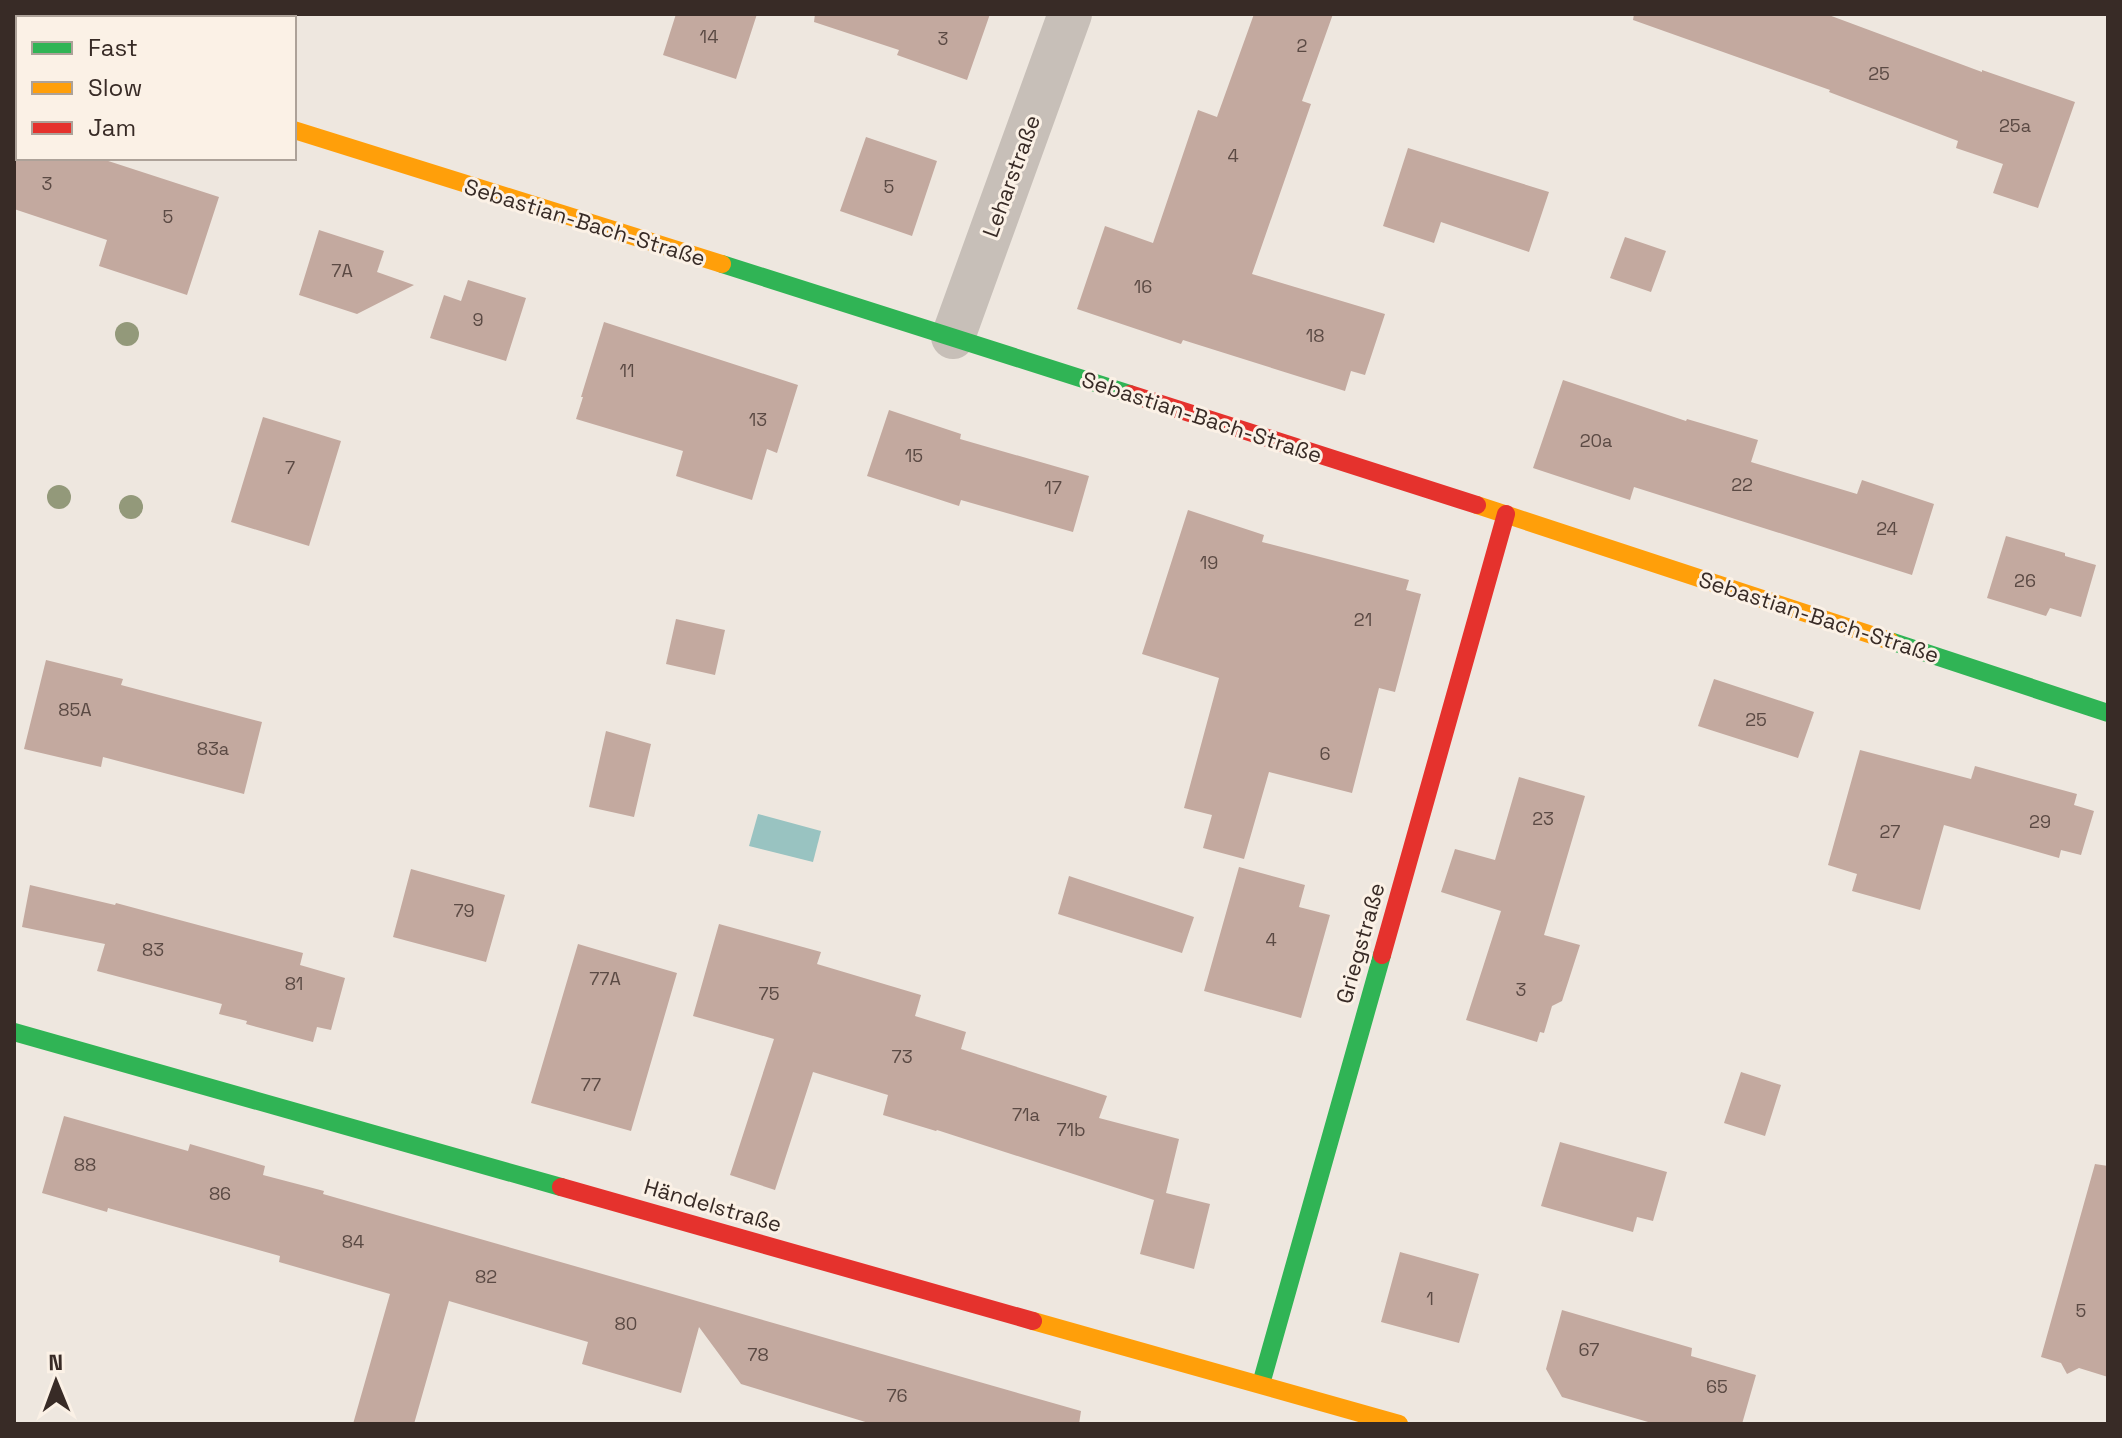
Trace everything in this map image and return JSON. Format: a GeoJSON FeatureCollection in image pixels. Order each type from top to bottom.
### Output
{"type":"FeatureCollection","features":[{"type":"Feature","properties":{"kind":"street","name":"Leharstraße"},"geometry":{"type":"LineString","coordinates":[[953,337],[1070,14]]}},
{"type":"Feature","properties":{"kind":"street","name":"Sebastian-Bach-Straße"},"geometry":{"type":"LineString","coordinates":[[296,131],[1506,514],[2108,713]]}},
{"type":"Feature","properties":{"kind":"street","name":"Griegstraße"},"geometry":{"type":"LineString","coordinates":[[1261,1384],[1506,514]]}},
{"type":"Feature","properties":{"kind":"street","name":"Händelstraße"},"geometry":{"type":"LineString","coordinates":[[14,1032],[1399,1424]]}},
{"type":"Feature","properties":{"kind":"water"},"geometry":{"type":"Polygon","coordinates":[[[758,814],[821,831],[813,862],[749,846],[758,814]]]}},
{"type":"Feature","properties":{"kind":"building"},"geometry":{"type":"Polygon","coordinates":[[[676,14],[757,14],[736,79],[663,55],[676,14]]]}},
{"type":"Feature","properties":{"kind":"building"},"geometry":{"type":"Polygon","coordinates":[[[815,14],[990,14],[967,80],[897,55],[899,50],[814,22],[815,14]]]}},
{"type":"Feature","properties":{"kind":"building"},"geometry":{"type":"Polygon","coordinates":[[[1254,14],[1333,14],[1302,101],[1311,104],[1252,274],[1385,314],[1365,375],[1351,371],[1345,391],[1183,340],[1181,344],[1077,309],[1105,226],[1153,243],[1198,110],[1217,117],[1254,14]]]}},
{"type":"Feature","properties":{"kind":"building"},"geometry":{"type":"Polygon","coordinates":[[[1634,14],[1826,14],[1982,72],[2075,102],[2038,208],[1993,193],[2003,164],[1956,148],[1958,141],[1830,90],[1633,20],[1634,14]]]}},
{"type":"Feature","properties":{"kind":"building"},"geometry":{"type":"Polygon","coordinates":[[[866,137],[937,161],[912,236],[840,211],[866,137]]]}},
{"type":"Feature","properties":{"kind":"building"},"geometry":{"type":"Polygon","coordinates":[[[1408,148],[1549,192],[1529,252],[1441,222],[1434,243],[1383,226],[1408,148]]]}},
{"type":"Feature","properties":{"kind":"building"},"geometry":{"type":"Polygon","coordinates":[[[14,158],[105,160],[219,197],[187,295],[99,266],[107,240],[14,209],[14,158]]]}},
{"type":"Feature","properties":{"kind":"building"},"geometry":{"type":"Polygon","coordinates":[[[319,230],[384,251],[377,272],[414,285],[357,314],[299,295],[319,230]]]}},
{"type":"Feature","properties":{"kind":"building"},"geometry":{"type":"Polygon","coordinates":[[[1625,237],[1666,251],[1651,292],[1610,278],[1625,237]]]}},
{"type":"Feature","properties":{"kind":"building"},"geometry":{"type":"Polygon","coordinates":[[[468,280],[526,298],[506,361],[430,338],[444,295],[461,301],[468,280]]]}},
{"type":"Feature","properties":{"kind":"building"},"geometry":{"type":"Polygon","coordinates":[[[604,322],[798,385],[777,453],[767,449],[752,500],[676,476],[683,451],[576,419],[604,322]]]}},
{"type":"Feature","properties":{"kind":"building"},"geometry":{"type":"Polygon","coordinates":[[[1563,380],[1686,421],[1758,440],[1751,462],[1857,494],[1862,480],[1934,504],[1912,575],[1634,487],[1630,500],[1533,468],[1563,380]]]}},
{"type":"Feature","properties":{"kind":"building"},"geometry":{"type":"Polygon","coordinates":[[[889,410],[961,434],[960,439],[1089,476],[1073,532],[961,500],[959,506],[867,476],[889,410]]]}},
{"type":"Feature","properties":{"kind":"building"},"geometry":{"type":"Polygon","coordinates":[[[263,417],[341,441],[309,546],[231,522],[263,417]]]}},
{"type":"Feature","properties":{"kind":"building"},"geometry":{"type":"Polygon","coordinates":[[[1188,510],[1264,535],[1262,542],[1409,580],[1406,590],[1421,594],[1395,692],[1379,688],[1352,793],[1269,772],[1244,859],[1203,848],[1212,815],[1184,808],[1219,678],[1142,654],[1188,510]]]}},
{"type":"Feature","properties":{"kind":"building"},"geometry":{"type":"Polygon","coordinates":[[[2006,536],[2096,565],[2081,617],[2050,608],[2046,616],[1987,598],[2006,536]]]}},
{"type":"Feature","properties":{"kind":"building"},"geometry":{"type":"Polygon","coordinates":[[[676,619],[725,630],[715,675],[666,664],[676,619]]]}},
{"type":"Feature","properties":{"kind":"building"},"geometry":{"type":"Polygon","coordinates":[[[46,660],[123,679],[121,685],[262,722],[244,794],[103,757],[101,767],[24,749],[46,660]]]}},
{"type":"Feature","properties":{"kind":"building"},"geometry":{"type":"Polygon","coordinates":[[[1714,679],[1814,712],[1798,758],[1698,726],[1714,679]]]}},
{"type":"Feature","properties":{"kind":"building"},"geometry":{"type":"Polygon","coordinates":[[[606,731],[651,744],[634,817],[589,807],[606,731]]]}},
{"type":"Feature","properties":{"kind":"building"},"geometry":{"type":"Polygon","coordinates":[[[1860,750],[1971,779],[1975,766],[2077,794],[2074,805],[2094,811],[2081,855],[2061,850],[2059,858],[1944,825],[1920,910],[1852,891],[1857,874],[1828,865],[1860,750]]]}},
{"type":"Feature","properties":{"kind":"building"},"geometry":{"type":"Polygon","coordinates":[[[1519,777],[1585,796],[1544,935],[1580,945],[1562,1001],[1552,1006],[1544,1033],[1540,1032],[1537,1042],[1466,1020],[1501,911],[1441,892],[1455,849],[1495,860],[1519,777]]]}},
{"type":"Feature","properties":{"kind":"building"},"geometry":{"type":"Polygon","coordinates":[[[1239,867],[1305,885],[1299,907],[1330,915],[1301,1018],[1204,991],[1239,867]]]}},
{"type":"Feature","properties":{"kind":"building"},"geometry":{"type":"Polygon","coordinates":[[[411,869],[505,895],[486,962],[393,937],[411,869]]]}},
{"type":"Feature","properties":{"kind":"building"},"geometry":{"type":"Polygon","coordinates":[[[1069,876],[1194,917],[1182,953],[1058,914],[1069,876]]]}},
{"type":"Feature","properties":{"kind":"building"},"geometry":{"type":"Polygon","coordinates":[[[30,885],[116,903],[303,953],[300,965],[345,978],[331,1030],[317,1027],[313,1042],[219,1014],[222,1004],[97,971],[105,944],[22,927],[30,885]]]}},
{"type":"Feature","properties":{"kind":"building"},"geometry":{"type":"Polygon","coordinates":[[[719,924],[821,952],[817,964],[921,995],[915,1016],[966,1032],[961,1049],[1107,1096],[1099,1118],[1179,1139],[1166,1193],[1210,1204],[1194,1269],[1140,1254],[1154,1200],[883,1115],[888,1095],[813,1072],[775,1190],[730,1175],[774,1039],[693,1016],[719,924]]]}},
{"type":"Feature","properties":{"kind":"building"},"geometry":{"type":"Polygon","coordinates":[[[578,944],[677,973],[631,1131],[531,1103],[578,944]]]}},
{"type":"Feature","properties":{"kind":"building"},"geometry":{"type":"Polygon","coordinates":[[[1741,1072],[1781,1085],[1765,1136],[1724,1123],[1741,1072]]]}},
{"type":"Feature","properties":{"kind":"building"},"geometry":{"type":"Polygon","coordinates":[[[64,1116],[188,1151],[190,1144],[265,1166],[263,1175],[324,1191],[323,1194],[1081,1411],[1079,1424],[872,1424],[741,1384],[699,1327],[681,1393],[582,1364],[588,1342],[449,1301],[414,1424],[353,1424],[390,1294],[279,1262],[280,1256],[42,1193],[64,1116]]]}},
{"type":"Feature","properties":{"kind":"building"},"geometry":{"type":"Polygon","coordinates":[[[1560,1142],[1667,1172],[1653,1221],[1637,1217],[1633,1232],[1541,1206],[1560,1142]]]}},
{"type":"Feature","properties":{"kind":"building"},"geometry":{"type":"Polygon","coordinates":[[[2095,1164],[2108,1166],[2108,1377],[2079,1368],[2067,1374],[2061,1363],[2041,1357],[2095,1164]]]}},
{"type":"Feature","properties":{"kind":"building"},"geometry":{"type":"Polygon","coordinates":[[[1400,1252],[1479,1274],[1459,1343],[1381,1322],[1400,1252]]]}},
{"type":"Feature","properties":{"kind":"building"},"geometry":{"type":"Polygon","coordinates":[[[1562,1310],[1692,1348],[1691,1356],[1756,1375],[1742,1424],[1655,1424],[1562,1397],[1546,1369],[1562,1310]]]}},
{"type":"Feature","properties":{"kind":"traffic: fast"},"geometry":{"type":"LineString","coordinates":[[722,264],[1130,394]]}},
{"type":"Feature","properties":{"kind":"traffic: fast"},"geometry":{"type":"LineString","coordinates":[[1890,641],[2108,713]]}},
{"type":"Feature","properties":{"kind":"traffic: fast"},"geometry":{"type":"LineString","coordinates":[[1261,1384],[1382,955]]}},
{"type":"Feature","properties":{"kind":"traffic: fast"},"geometry":{"type":"LineString","coordinates":[[14,1032],[561,1187]]}},
{"type":"Feature","properties":{"kind":"traffic: slow"},"geometry":{"type":"LineString","coordinates":[[296,131],[722,264]]}},
{"type":"Feature","properties":{"kind":"traffic: slow"},"geometry":{"type":"LineString","coordinates":[[1477,505],[1890,641]]}},
{"type":"Feature","properties":{"kind":"traffic: slow"},"geometry":{"type":"LineString","coordinates":[[1033,1321],[1399,1424]]}},
{"type":"Feature","properties":{"kind":"traffic: jam"},"geometry":{"type":"LineString","coordinates":[[1130,394],[1477,505]]}},
{"type":"Feature","properties":{"kind":"traffic: jam"},"geometry":{"type":"LineString","coordinates":[[1382,955],[1506,514]]}},
{"type":"Feature","properties":{"kind":"traffic: jam"},"geometry":{"type":"LineString","coordinates":[[561,1187],[1033,1321]]}}]}
